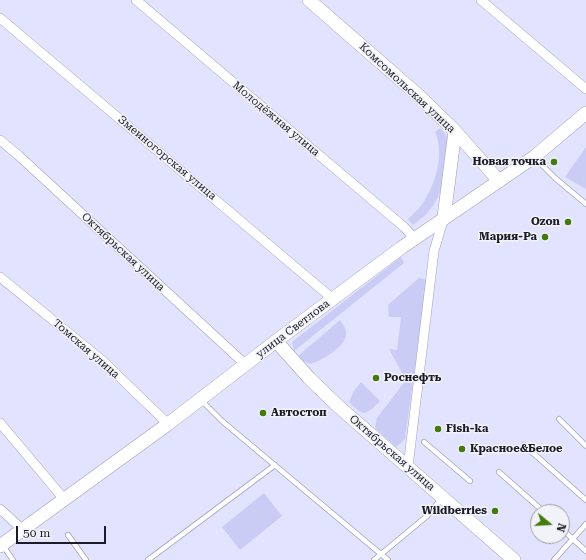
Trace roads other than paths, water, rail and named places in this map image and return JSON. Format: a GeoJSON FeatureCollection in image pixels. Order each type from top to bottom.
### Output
{"type":"FeatureCollection","features":[{"type":"Feature","properties":{"kind":"main road","name":"Комсомольская улица"},"geometry":{"type":"LineString","coordinates":[[309,0],[418,95],[455,131],[499,181]]}},
{"type":"Feature","properties":{"kind":"main road","name":"улица Светлова"},"geometry":{"type":"LineString","coordinates":[[1,545],[201,400],[245,364],[444,217],[534,157],[586,113]]}},
{"type":"Feature","properties":{"kind":"main road"},"geometry":{"type":"LineString","coordinates":[[444,217],[455,131]]}},
{"type":"Feature","properties":{"kind":"main road","name":"Октябрьская улица"},"geometry":{"type":"LineString","coordinates":[[276,341],[300,368],[334,402],[514,560]]}},
{"type":"Feature","properties":{"kind":"street","name":"Молодёжная улица"},"geometry":{"type":"LineString","coordinates":[[136,0],[404,227],[415,239]]}},
{"type":"Feature","properties":{"kind":"street"},"geometry":{"type":"LineString","coordinates":[[481,0],[586,89]]}},
{"type":"Feature","properties":{"kind":"street","name":"Змеиногорская улица"},"geometry":{"type":"LineString","coordinates":[[0,18],[333,299]]}},
{"type":"Feature","properties":{"kind":"street","name":"Октябрьская улица"},"geometry":{"type":"LineString","coordinates":[[0,140],[245,364]]}},
{"type":"Feature","properties":{"kind":"street"},"geometry":{"type":"LineString","coordinates":[[408,467],[434,251],[444,217]]}},
{"type":"Feature","properties":{"kind":"street","name":"Томская улица"},"geometry":{"type":"LineString","coordinates":[[0,277],[103,361],[168,424]]}},
{"type":"Feature","properties":{"kind":"street"},"geometry":{"type":"LineString","coordinates":[[0,423],[64,499]]}},
{"type":"Feature","properties":{"kind":"street"},"geometry":{"type":"LineString","coordinates":[[0,509],[23,530]]}},
{"type":"Feature","properties":{"kind":"lane"},"geometry":{"type":"LineString","coordinates":[[534,157],[555,178],[586,204]]}},
{"type":"Feature","properties":{"kind":"lane"},"geometry":{"type":"LineString","coordinates":[[201,400],[222,420],[388,560]]}},
{"type":"Feature","properties":{"kind":"lane"},"geometry":{"type":"LineString","coordinates":[[559,419],[586,446]]}},
{"type":"Feature","properties":{"kind":"lane"},"geometry":{"type":"LineString","coordinates":[[424,442],[470,481]]}},
{"type":"Feature","properties":{"kind":"lane"},"geometry":{"type":"LineString","coordinates":[[524,445],[586,500]]}},
{"type":"Feature","properties":{"kind":"lane"},"geometry":{"type":"LineString","coordinates":[[148,560],[275,465]]}},
{"type":"Feature","properties":{"kind":"lane"},"geometry":{"type":"LineString","coordinates":[[499,472],[535,504]]}},
{"type":"Feature","properties":{"kind":"lane"},"geometry":{"type":"LineString","coordinates":[[374,560],[382,555],[427,516],[442,498]]}},
{"type":"Feature","properties":{"kind":"lane"},"geometry":{"type":"LineString","coordinates":[[554,560],[586,524]]}},
{"type":"Feature","properties":{"kind":"lane"},"geometry":{"type":"LineString","coordinates":[[68,535],[86,560]]}},
{"type":"Feature","properties":{"kind":"lane"},"geometry":{"type":"LineString","coordinates":[[570,536],[586,551]]}},
{"type":"Feature","properties":{"kind":"lane"},"geometry":{"type":"LineString","coordinates":[[1,545],[13,560]]}},
{"type":"Feature","properties":{"kind":"place","name":"Новая точка"},"geometry":{"type":"Point","coordinates":[554,162]}},
{"type":"Feature","properties":{"kind":"place","name":"Ozon"},"geometry":{"type":"Point","coordinates":[568,222]}},
{"type":"Feature","properties":{"kind":"place","name":"Мария-Ра"},"geometry":{"type":"Point","coordinates":[545,237]}},
{"type":"Feature","properties":{"kind":"place","name":"Роснефть"},"geometry":{"type":"Point","coordinates":[376,378]}},
{"type":"Feature","properties":{"kind":"place","name":"Автостоп"},"geometry":{"type":"Point","coordinates":[263,413]}},
{"type":"Feature","properties":{"kind":"place","name":"Fish-ka"},"geometry":{"type":"Point","coordinates":[438,429]}},
{"type":"Feature","properties":{"kind":"place","name":"Красное&Белое"},"geometry":{"type":"Point","coordinates":[462,449]}},
{"type":"Feature","properties":{"kind":"place","name":"Wildberries"},"geometry":{"type":"Point","coordinates":[495,511]}}]}
